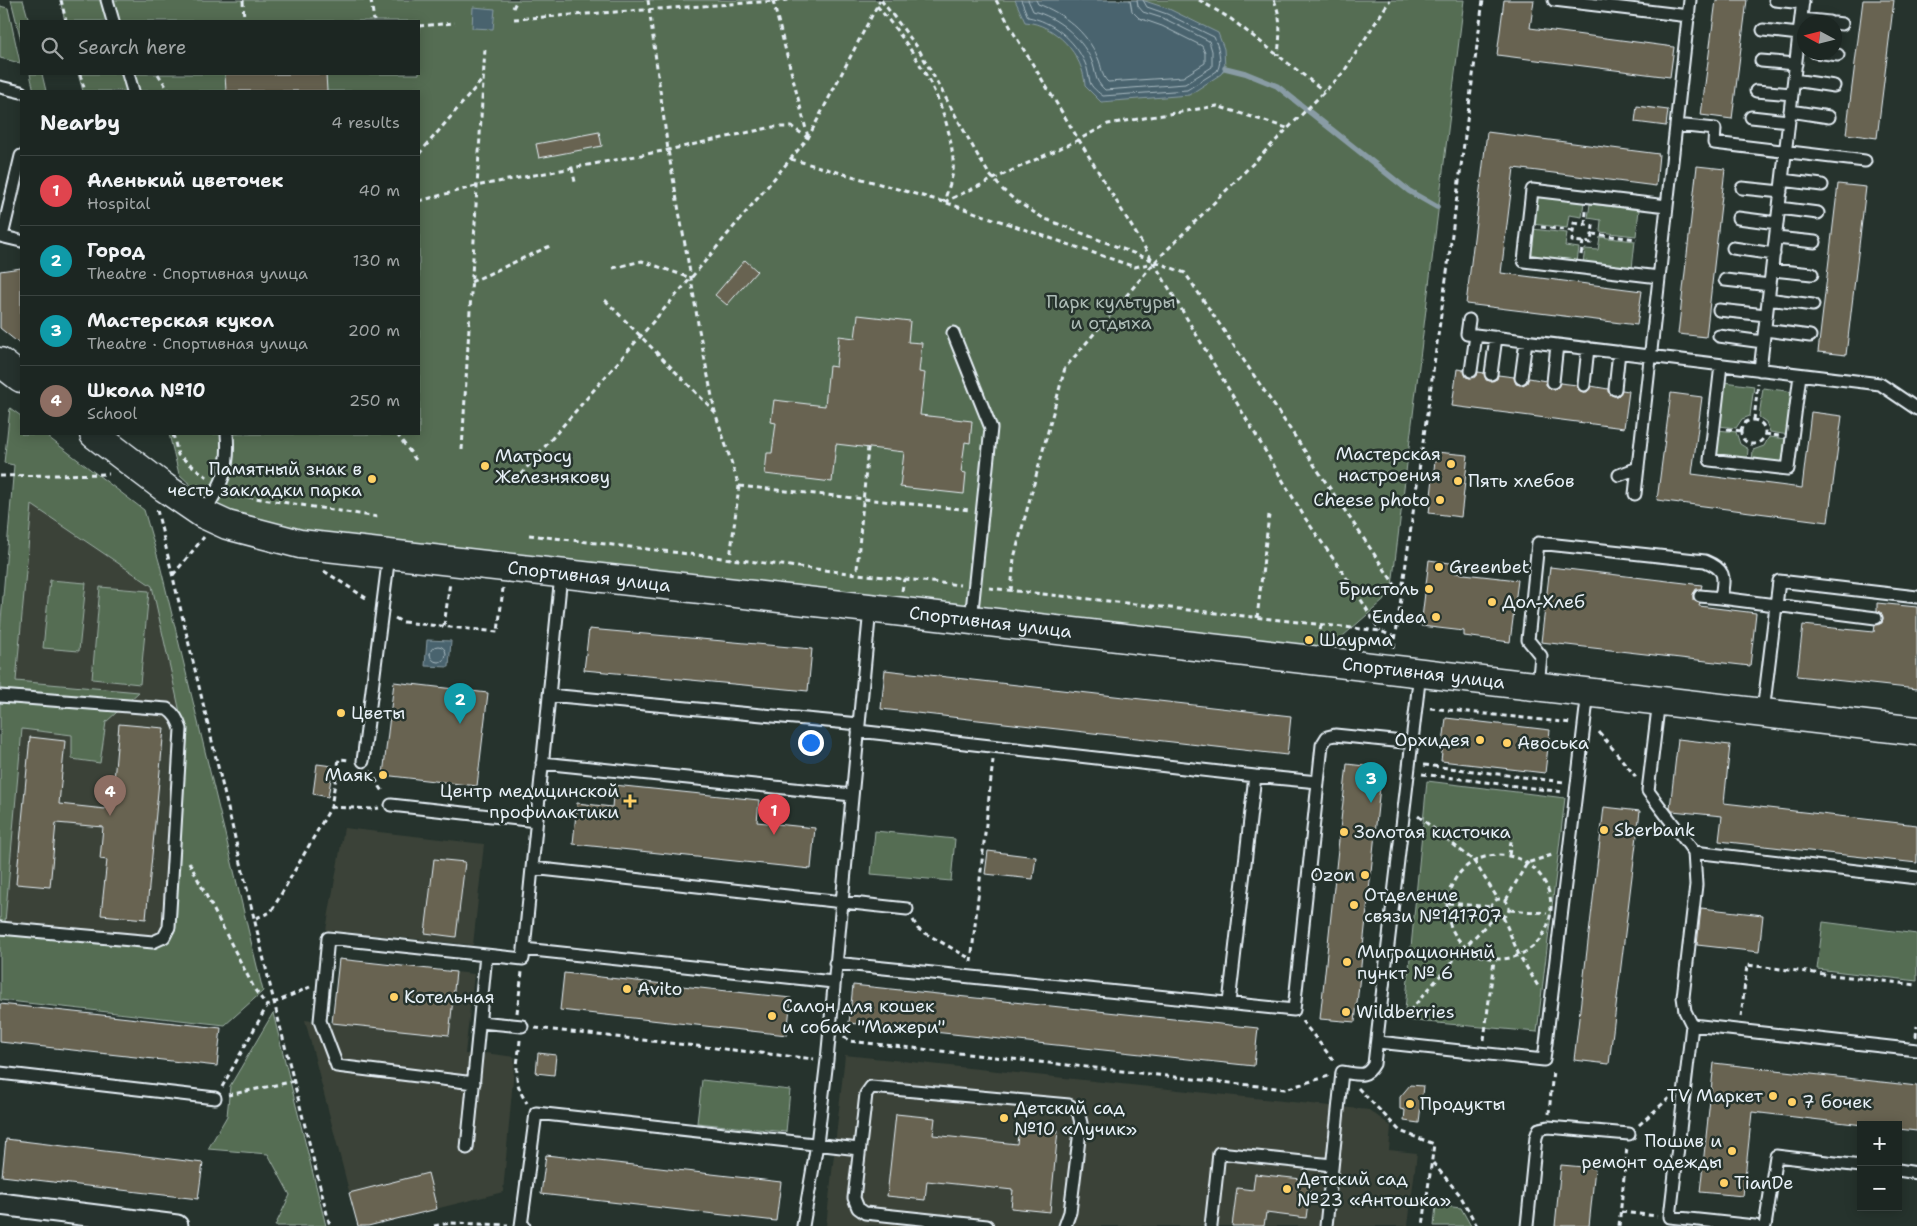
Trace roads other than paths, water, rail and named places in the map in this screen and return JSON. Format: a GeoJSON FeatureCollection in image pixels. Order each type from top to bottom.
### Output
{"type":"FeatureCollection","features":[{"type":"Feature","properties":{"kind":"street","name":"Спортивная улица"},"geometry":{"type":"LineString","coordinates":[[95,435],[164,488],[227,525],[300,544],[1538,686],[1586,711],[1659,700],[1917,731]]}},
{"type":"Feature","properties":{"kind":"street"},"geometry":{"type":"LineString","coordinates":[[0,1204],[177,1226]]}},
{"type":"Feature","properties":{"kind":"lane"},"geometry":{"type":"LineString","coordinates":[[106,0],[113,20]]}},
{"type":"Feature","properties":{"kind":"lane"},"geometry":{"type":"LineString","coordinates":[[1554,0],[1689,16]]}},
{"type":"Feature","properties":{"kind":"lane"},"geometry":{"type":"LineString","coordinates":[[1635,494],[1690,0]]}},
{"type":"Feature","properties":{"kind":"lane"},"geometry":{"type":"LineString","coordinates":[[1775,0],[1803,2],[1801,15]]}},
{"type":"Feature","properties":{"kind":"lane"},"geometry":{"type":"LineString","coordinates":[[1763,30],[1797,34]]}},
{"type":"Feature","properties":{"kind":"lane"},"geometry":{"type":"LineString","coordinates":[[1760,370],[1798,60]]}},
{"type":"Feature","properties":{"kind":"lane"},"geometry":{"type":"LineString","coordinates":[[1761,61],[1796,64]]}},
{"type":"Feature","properties":{"kind":"lane"},"geometry":{"type":"LineString","coordinates":[[128,75],[133,90]]}},
{"type":"Feature","properties":{"kind":"lane"},"geometry":{"type":"LineString","coordinates":[[1794,80],[1834,86]]}},
{"type":"Feature","properties":{"kind":"lane"},"geometry":{"type":"LineString","coordinates":[[0,87],[20,92]]}},
{"type":"Feature","properties":{"kind":"lane"},"geometry":{"type":"LineString","coordinates":[[1756,91],[1792,94]]}},
{"type":"Feature","properties":{"kind":"lane"},"geometry":{"type":"LineString","coordinates":[[1752,117],[1829,117]]}},
{"type":"Feature","properties":{"kind":"lane"},"geometry":{"type":"LineString","coordinates":[[1676,125],[1715,129],[1714,143],[1865,161]]}},
{"type":"Feature","properties":{"kind":"lane"},"geometry":{"type":"LineString","coordinates":[[20,160],[1,236],[20,241]]}},
{"type":"Feature","properties":{"kind":"lane"},"geometry":{"type":"LineString","coordinates":[[1742,188],[1822,185]]}},
{"type":"Feature","properties":{"kind":"lane"},"geometry":{"type":"LineString","coordinates":[[1659,277],[1524,261],[1532,190],[1667,206]]}},
{"type":"Feature","properties":{"kind":"lane"},"geometry":{"type":"LineString","coordinates":[[1779,208],[1818,213]]}},
{"type":"Feature","properties":{"kind":"lane"},"geometry":{"type":"LineString","coordinates":[[1738,218],[1777,223]]}},
{"type":"Feature","properties":{"kind":"lane"},"geometry":{"type":"LineString","coordinates":[[1776,238],[1815,242]]}},
{"type":"Feature","properties":{"kind":"lane"},"geometry":{"type":"LineString","coordinates":[[1734,248],[1774,254]]}},
{"type":"Feature","properties":{"kind":"lane"},"geometry":{"type":"LineString","coordinates":[[1772,270],[1812,274]]}},
{"type":"Feature","properties":{"kind":"lane"},"geometry":{"type":"LineString","coordinates":[[1725,280],[1770,285]]}},
{"type":"Feature","properties":{"kind":"lane"},"geometry":{"type":"LineString","coordinates":[[1768,299],[1813,305]]}},
{"type":"Feature","properties":{"kind":"lane"},"geometry":{"type":"LineString","coordinates":[[1719,310],[1766,316]]}},
{"type":"Feature","properties":{"kind":"lane"},"geometry":{"type":"LineString","coordinates":[[1469,320],[1467,334],[1880,384],[1917,409]]}},
{"type":"Feature","properties":{"kind":"lane"},"geometry":{"type":"LineString","coordinates":[[1765,330],[1810,336]]}},
{"type":"Feature","properties":{"kind":"lane"},"geometry":{"type":"LineString","coordinates":[[953,333],[991,428],[971,620]]}},
{"type":"Feature","properties":{"kind":"lane"},"geometry":{"type":"LineString","coordinates":[[1471,371],[1476,335]]}},
{"type":"Feature","properties":{"kind":"lane"},"geometry":{"type":"LineString","coordinates":[[1719,336],[1764,342]]}},
{"type":"Feature","properties":{"kind":"lane"},"geometry":{"type":"LineString","coordinates":[[1491,374],[1496,337]]}},
{"type":"Feature","properties":{"kind":"lane"},"geometry":{"type":"LineString","coordinates":[[1521,378],[1526,341]]}},
{"type":"Feature","properties":{"kind":"lane"},"geometry":{"type":"LineString","coordinates":[[1553,382],[1557,345]]}},
{"type":"Feature","properties":{"kind":"lane"},"geometry":{"type":"LineString","coordinates":[[1584,386],[1588,348]]}},
{"type":"Feature","properties":{"kind":"lane"},"geometry":{"type":"LineString","coordinates":[[1615,390],[1619,352]]}},
{"type":"Feature","properties":{"kind":"lane"},"geometry":{"type":"LineString","coordinates":[[1721,365],[1710,460],[1788,470],[1800,375]]}},
{"type":"Feature","properties":{"kind":"lane"},"geometry":{"type":"LineString","coordinates":[[209,513],[226,472],[227,435]]}},
{"type":"Feature","properties":{"kind":"lane"},"geometry":{"type":"LineString","coordinates":[[1619,475],[1638,468]]}},
{"type":"Feature","properties":{"kind":"lane"},"geometry":{"type":"LineString","coordinates":[[1538,686],[1542,656],[1528,640],[1538,543],[1705,561],[1718,566],[1724,578],[1721,598]]}},
{"type":"Feature","properties":{"kind":"lane"},"geometry":{"type":"LineString","coordinates":[[363,761],[389,555]]}},
{"type":"Feature","properties":{"kind":"lane"},"geometry":{"type":"LineString","coordinates":[[523,954],[561,575]]}},
{"type":"Feature","properties":{"kind":"lane"},"geometry":{"type":"LineString","coordinates":[[1763,712],[1779,582],[1917,597]]}},
{"type":"Feature","properties":{"kind":"lane"},"geometry":{"type":"LineString","coordinates":[[1700,596],[1876,618]]}},
{"type":"Feature","properties":{"kind":"lane"},"geometry":{"type":"LineString","coordinates":[[803,1226],[817,1144],[827,1060],[870,609]]}},
{"type":"Feature","properties":{"kind":"lane"},"geometry":{"type":"LineString","coordinates":[[1326,1226],[1342,1072],[1364,1075],[1370,1072],[1374,1064],[1378,1042],[1420,673]]}},
{"type":"Feature","properties":{"kind":"lane"},"geometry":{"type":"LineString","coordinates":[[549,695],[858,727],[995,746],[1318,782]]}},
{"type":"Feature","properties":{"kind":"lane"},"geometry":{"type":"LineString","coordinates":[[0,696],[167,709],[178,720],[181,729],[169,927],[164,937],[153,942],[0,928]]}},
{"type":"Feature","properties":{"kind":"lane"},"geometry":{"type":"LineString","coordinates":[[1659,700],[1648,791],[1694,852],[1696,885],[1683,997],[1685,1011],[1692,1025],[1669,1221],[1755,1226]]}},
{"type":"Feature","properties":{"kind":"lane"},"geometry":{"type":"LineString","coordinates":[[1378,1042],[1544,1060],[1586,711]]}},
{"type":"Feature","properties":{"kind":"lane"},"geometry":{"type":"LineString","coordinates":[[835,962],[969,978],[1294,1010],[1322,745],[1327,737],[1335,735],[1413,743]]}},
{"type":"Feature","properties":{"kind":"lane"},"geometry":{"type":"LineString","coordinates":[[542,763],[852,795]]}},
{"type":"Feature","properties":{"kind":"lane"},"geometry":{"type":"LineString","coordinates":[[1229,1003],[1256,776]]}},
{"type":"Feature","properties":{"kind":"lane"},"geometry":{"type":"LineString","coordinates":[[391,805],[536,821]]}},
{"type":"Feature","properties":{"kind":"lane"},"geometry":{"type":"LineString","coordinates":[[1694,852],[1917,878]]}},
{"type":"Feature","properties":{"kind":"lane"},"geometry":{"type":"LineString","coordinates":[[532,868],[907,909]]}},
{"type":"Feature","properties":{"kind":"lane"},"geometry":{"type":"LineString","coordinates":[[474,1083],[337,1066],[320,1021],[328,938],[486,955],[523,954],[833,982]]}},
{"type":"Feature","properties":{"kind":"lane"},"geometry":{"type":"LineString","coordinates":[[467,1148],[486,955]]}},
{"type":"Feature","properties":{"kind":"lane"},"geometry":{"type":"LineString","coordinates":[[480,1022],[519,1026]]}},
{"type":"Feature","properties":{"kind":"lane"},"geometry":{"type":"LineString","coordinates":[[1692,1025],[1917,1050]]}},
{"type":"Feature","properties":{"kind":"lane"},"geometry":{"type":"LineString","coordinates":[[0,1073],[215,1098]]}},
{"type":"Feature","properties":{"kind":"lane"},"geometry":{"type":"LineString","coordinates":[[987,1226],[865,1213],[858,1208],[854,1198],[866,1094],[871,1087],[1069,1105],[1078,1111],[1081,1122],[1070,1212],[1065,1226]]}},
{"type":"Feature","properties":{"kind":"lane"},"geometry":{"type":"LineString","coordinates":[[523,1226],[536,1114],[860,1149]]}},
{"type":"Feature","properties":{"kind":"lane"},"geometry":{"type":"LineString","coordinates":[[1527,1226],[1536,1137],[1539,1129],[1548,1127],[1629,1134]]}},
{"type":"Feature","properties":{"kind":"lane"},"geometry":{"type":"LineString","coordinates":[[1211,1226],[1219,1153],[1332,1165]]}},
{"type":"Feature","properties":{"kind":"lane"},"geometry":{"type":"LineString","coordinates":[[1766,1226],[1776,1156],[1857,1166]]}},
{"type":"Feature","properties":{"kind":"lane"},"geometry":{"type":"LineString","coordinates":[[1902,1171],[1917,1173]]}},
{"type":"Feature","properties":{"kind":"water"},"geometry":{"type":"Polygon","coordinates":[[[1015,0],[1142,0],[1169,9],[1218,33],[1224,49],[1225,68],[1221,74],[1189,95],[1101,102],[1085,86],[1079,63],[1066,43],[1047,28],[1025,22],[1015,0]]]}},
{"type":"Feature","properties":{"kind":"water"},"geometry":{"type":"Polygon","coordinates":[[[473,7],[495,9],[493,29],[472,28],[473,7]]]}},
{"type":"Feature","properties":{"kind":"water"},"geometry":{"type":"Polygon","coordinates":[[[427,640],[451,641],[449,667],[425,666],[427,640]]]}},
{"type":"Feature","properties":{"kind":"waterway"},"geometry":{"type":"LineString","coordinates":[[1225,68],[1245,73],[1277,86],[1409,191],[1437,207]]}},
{"type":"Feature","properties":{"kind":"place","name":"Мастерская настроения"},"geometry":{"type":"Point","coordinates":[1451,464]}},
{"type":"Feature","properties":{"kind":"place","name":"Матросу Железнякову"},"geometry":{"type":"Point","coordinates":[485,466]}},
{"type":"Feature","properties":{"kind":"place","name":"Памятный знак в честь закладки парка"},"geometry":{"type":"Point","coordinates":[372,479]}},
{"type":"Feature","properties":{"kind":"place","name":"Пять хлебов"},"geometry":{"type":"Point","coordinates":[1458,481]}},
{"type":"Feature","properties":{"kind":"place","name":"Cheese photo"},"geometry":{"type":"Point","coordinates":[1440,500]}},
{"type":"Feature","properties":{"kind":"place","name":"Greenbet"},"geometry":{"type":"Point","coordinates":[1439,567]}},
{"type":"Feature","properties":{"kind":"place","name":"Бристоль"},"geometry":{"type":"Point","coordinates":[1429,589]}},
{"type":"Feature","properties":{"kind":"place","name":"Дол-Хлеб"},"geometry":{"type":"Point","coordinates":[1492,602]}},
{"type":"Feature","properties":{"kind":"place","name":"Endea"},"geometry":{"type":"Point","coordinates":[1436,617]}},
{"type":"Feature","properties":{"kind":"place","name":"Шаурма"},"geometry":{"type":"Point","coordinates":[1309,640]}},
{"type":"Feature","properties":{"kind":"place","name":"Цветы"},"geometry":{"type":"Point","coordinates":[341,713]}},
{"type":"Feature","properties":{"kind":"place","name":"Город"},"geometry":{"type":"Point","coordinates":[460,724]}},
{"type":"Feature","properties":{"kind":"place","name":"Орхидея"},"geometry":{"type":"Point","coordinates":[1480,740]}},
{"type":"Feature","properties":{"kind":"place","name":"Авоська"},"geometry":{"type":"Point","coordinates":[1507,743]}},
{"type":"Feature","properties":{"kind":"place","name":"Маяк"},"geometry":{"type":"Point","coordinates":[383,775]}},
{"type":"Feature","properties":{"kind":"place","name":"Центр медицинской профилактики"},"geometry":{"type":"Point","coordinates":[630,801]}},
{"type":"Feature","properties":{"kind":"place","name":"Мастерская кукол"},"geometry":{"type":"Point","coordinates":[1371,803]}},
{"type":"Feature","properties":{"kind":"place","name":"Школа №10"},"geometry":{"type":"Point","coordinates":[110,816]}},
{"type":"Feature","properties":{"kind":"place","name":"Sberbank"},"geometry":{"type":"Point","coordinates":[1604,830]}},
{"type":"Feature","properties":{"kind":"place","name":"Золотая кисточка"},"geometry":{"type":"Point","coordinates":[1344,832]}},
{"type":"Feature","properties":{"kind":"place","name":"Аленький цветочек"},"geometry":{"type":"Point","coordinates":[774,835]}},
{"type":"Feature","properties":{"kind":"place","name":"Ozon"},"geometry":{"type":"Point","coordinates":[1365,875]}},
{"type":"Feature","properties":{"kind":"place","name":"Отделение связи №141707"},"geometry":{"type":"Point","coordinates":[1354,905]}},
{"type":"Feature","properties":{"kind":"place","name":"Миграционный пункт № 6"},"geometry":{"type":"Point","coordinates":[1347,962]}},
{"type":"Feature","properties":{"kind":"place","name":"Avito"},"geometry":{"type":"Point","coordinates":[627,989]}},
{"type":"Feature","properties":{"kind":"place","name":"Котельная"},"geometry":{"type":"Point","coordinates":[394,997]}},
{"type":"Feature","properties":{"kind":"place","name":"Wildberries"},"geometry":{"type":"Point","coordinates":[1346,1012]}},
{"type":"Feature","properties":{"kind":"place","name":"Салон для кошек и собак \"Мажери\""},"geometry":{"type":"Point","coordinates":[772,1016]}},
{"type":"Feature","properties":{"kind":"place","name":"TV Маркет"},"geometry":{"type":"Point","coordinates":[1773,1096]}},
{"type":"Feature","properties":{"kind":"place","name":"7 бочек"},"geometry":{"type":"Point","coordinates":[1792,1102]}},
{"type":"Feature","properties":{"kind":"place","name":"Продукты"},"geometry":{"type":"Point","coordinates":[1410,1104]}},
{"type":"Feature","properties":{"kind":"place","name":"Детский сад №10 «Лучик»"},"geometry":{"type":"Point","coordinates":[1004,1118]}},
{"type":"Feature","properties":{"kind":"place","name":"Пошив и ремонт одежды"},"geometry":{"type":"Point","coordinates":[1732,1151]}},
{"type":"Feature","properties":{"kind":"place","name":"TianDe"},"geometry":{"type":"Point","coordinates":[1724,1183]}},
{"type":"Feature","properties":{"kind":"place","name":"Детский сад №23 «Антошка»"},"geometry":{"type":"Point","coordinates":[1287,1189]}},
{"type":"Feature","properties":{"kind":"park label","name":"Парк культуры и отдыха"},"geometry":{"type":"Point","coordinates":[1111,312]}}]}
